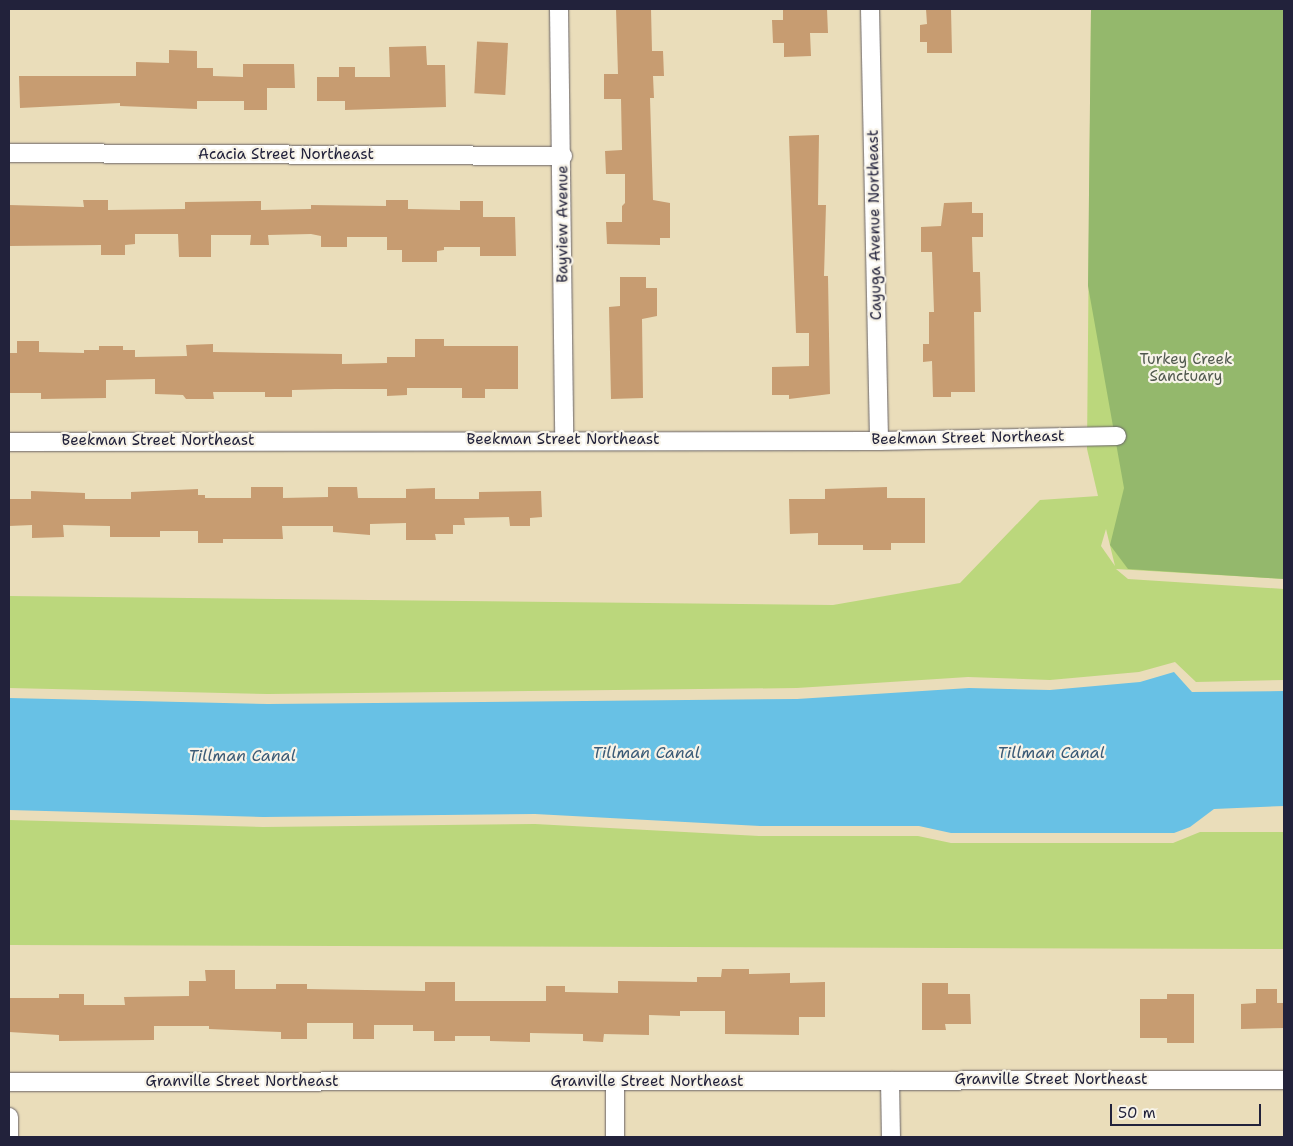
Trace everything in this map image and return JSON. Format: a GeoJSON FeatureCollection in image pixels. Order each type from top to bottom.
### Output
{"type":"FeatureCollection","features":[{"type":"Feature","properties":{"kind":"street","name":"Bayview Avenue"},"geometry":{"type":"LineString","coordinates":[[559,9],[563,156],[564,440]]}},
{"type":"Feature","properties":{"kind":"street","name":"Cayuga Avenue Northeast"},"geometry":{"type":"LineString","coordinates":[[870,9],[879,441]]}},
{"type":"Feature","properties":{"kind":"street","name":"Acacia Street Northeast"},"geometry":{"type":"LineString","coordinates":[[9,153],[563,156]]}},
{"type":"Feature","properties":{"kind":"street","name":"Beekman Street Northeast"},"geometry":{"type":"LineString","coordinates":[[9,442],[879,441],[1117,436]]}},
{"type":"Feature","properties":{"kind":"street","name":"Granville Street Northeast"},"geometry":{"type":"LineString","coordinates":[[9,1082],[1284,1080]]}},
{"type":"Feature","properties":{"kind":"street"},"geometry":{"type":"LineString","coordinates":[[890,1081],[891,1137]]}},
{"type":"Feature","properties":{"kind":"street"},"geometry":{"type":"LineString","coordinates":[[615,1082],[615,1137]]}},
{"type":"Feature","properties":{"kind":"street"},"geometry":{"type":"LineString","coordinates":[[9,1117],[9,1137]]}},
{"type":"Feature","properties":{"kind":"green space"},"geometry":{"type":"Polygon","coordinates":[[[1091,9],[1284,9],[1284,579],[1116,569],[1128,579],[1284,589],[1284,680],[1196,682],[1175,662],[1139,672],[1050,680],[968,677],[797,688],[268,694],[9,688],[9,596],[833,605],[960,583],[1040,500],[1098,496],[1087,449],[1091,9]],[[1106,529],[1101,546],[1115,566],[1106,529]]]}},
{"type":"Feature","properties":{"kind":"green space","name":"Turkey Creek Sanctuary"},"geometry":{"type":"Polygon","coordinates":[[[1091,9],[1284,9],[1284,579],[1128,569],[1110,545],[1124,488],[1088,286],[1091,9]]]}},
{"type":"Feature","properties":{"kind":"green space"},"geometry":{"type":"Polygon","coordinates":[[[9,820],[263,827],[535,824],[759,836],[918,836],[951,843],[1173,843],[1200,832],[1284,832],[1284,949],[9,945],[9,820]]]}},
{"type":"Feature","properties":{"kind":"water","name":"Tillman Canal"},"geometry":{"type":"Polygon","coordinates":[[[1174,672],[1192,692],[1284,691],[1284,806],[1214,809],[1190,827],[1174,833],[951,833],[919,826],[760,826],[535,814],[263,817],[9,810],[9,698],[268,704],[797,699],[969,688],[1050,690],[1140,682],[1174,672]]]}},
{"type":"Feature","properties":{"kind":"building"},"geometry":{"type":"Polygon","coordinates":[[[616,9],[651,9],[652,51],[663,51],[664,76],[653,76],[654,98],[650,98],[653,200],[670,203],[670,238],[660,238],[660,245],[607,244],[606,222],[622,222],[622,206],[625,203],[625,174],[606,174],[605,151],[622,150],[621,99],[604,99],[604,74],[618,74],[616,9]]]}},
{"type":"Feature","properties":{"kind":"building"},"geometry":{"type":"Polygon","coordinates":[[[783,9],[827,9],[828,33],[810,33],[811,56],[784,57],[784,43],[773,43],[772,20],[783,20],[783,9]]]}},
{"type":"Feature","properties":{"kind":"building"},"geometry":{"type":"Polygon","coordinates":[[[926,9],[951,9],[952,53],[927,53],[927,42],[920,42],[920,25],[927,24],[926,9]]]}},
{"type":"Feature","properties":{"kind":"building"},"geometry":{"type":"Polygon","coordinates":[[[477,41],[508,43],[505,95],[474,93],[477,41]]]}},
{"type":"Feature","properties":{"kind":"building"},"geometry":{"type":"Polygon","coordinates":[[[426,46],[427,65],[445,65],[446,107],[345,110],[345,101],[317,101],[317,77],[339,77],[339,67],[355,67],[355,77],[390,77],[389,47],[426,46]]]}},
{"type":"Feature","properties":{"kind":"building"},"geometry":{"type":"Polygon","coordinates":[[[169,50],[197,51],[197,68],[213,68],[213,76],[243,77],[243,64],[294,64],[295,88],[267,88],[267,110],[244,110],[244,101],[197,101],[197,109],[120,106],[120,103],[20,108],[19,76],[136,76],[136,62],[169,63],[169,50]]]}},
{"type":"Feature","properties":{"kind":"building"},"geometry":{"type":"Polygon","coordinates":[[[819,135],[818,205],[826,205],[824,276],[828,276],[830,394],[789,399],[789,395],[772,395],[772,367],[809,366],[809,333],[796,333],[789,136],[819,135]]]}},
{"type":"Feature","properties":{"kind":"building"},"geometry":{"type":"Polygon","coordinates":[[[83,200],[108,200],[108,210],[185,209],[185,202],[261,201],[261,210],[311,209],[311,205],[386,206],[386,200],[408,200],[408,209],[460,210],[460,201],[483,201],[483,217],[515,217],[516,256],[480,256],[480,247],[444,247],[444,250],[437,251],[437,262],[402,262],[402,250],[387,250],[387,237],[347,237],[347,247],[321,247],[321,236],[311,234],[268,235],[269,245],[250,245],[251,235],[211,235],[211,257],[179,257],[178,234],[135,234],[135,244],[125,245],[125,255],[101,255],[101,245],[9,246],[9,205],[84,207],[83,200]]]}},
{"type":"Feature","properties":{"kind":"building"},"geometry":{"type":"Polygon","coordinates":[[[972,202],[972,213],[983,213],[983,237],[972,237],[973,272],[980,272],[981,312],[974,312],[975,392],[951,392],[951,397],[933,397],[932,361],[923,362],[923,344],[929,344],[929,312],[934,312],[932,252],[921,252],[921,227],[941,226],[944,203],[972,202]]]}},
{"type":"Feature","properties":{"kind":"building"},"geometry":{"type":"Polygon","coordinates":[[[620,277],[646,277],[646,288],[657,288],[657,316],[642,319],[643,398],[611,399],[609,307],[620,306],[620,277]]]}},
{"type":"Feature","properties":{"kind":"building"},"geometry":{"type":"Polygon","coordinates":[[[415,339],[444,339],[444,346],[518,346],[518,389],[485,389],[485,398],[462,398],[462,388],[407,388],[407,395],[387,396],[387,389],[335,389],[292,390],[292,397],[265,397],[265,392],[213,392],[214,399],[186,399],[183,395],[155,394],[155,379],[106,380],[106,398],[41,399],[41,393],[9,393],[9,353],[17,353],[17,341],[39,341],[39,352],[84,353],[84,350],[99,350],[99,346],[123,346],[123,350],[135,350],[135,357],[187,356],[186,345],[213,344],[213,352],[342,354],[342,364],[387,363],[387,357],[415,357],[415,339]]]}},
{"type":"Feature","properties":{"kind":"building"},"geometry":{"type":"Polygon","coordinates":[[[251,487],[283,487],[283,498],[328,497],[328,487],[357,487],[358,498],[406,498],[406,489],[435,488],[435,499],[479,499],[479,492],[541,491],[542,517],[530,518],[530,526],[510,526],[509,517],[464,518],[465,525],[453,525],[453,534],[435,534],[436,540],[406,540],[406,523],[370,524],[370,535],[333,532],[333,526],[282,526],[283,539],[223,539],[223,543],[198,543],[198,531],[160,531],[160,537],[110,537],[110,526],[63,525],[64,537],[32,538],[32,525],[9,526],[9,499],[31,499],[31,491],[85,493],[85,499],[131,499],[131,492],[198,489],[198,495],[205,495],[205,498],[251,498],[251,487]]]}},
{"type":"Feature","properties":{"kind":"building"},"geometry":{"type":"Polygon","coordinates":[[[887,487],[887,498],[925,498],[925,543],[891,543],[891,550],[863,550],[863,545],[818,545],[818,533],[790,534],[789,499],[825,499],[825,489],[887,487]]]}},
{"type":"Feature","properties":{"kind":"building"},"geometry":{"type":"Polygon","coordinates":[[[722,969],[749,969],[749,974],[790,973],[790,983],[825,982],[825,1017],[799,1017],[799,1035],[725,1034],[725,1011],[680,1011],[680,1016],[649,1015],[649,1035],[604,1034],[603,1042],[583,1041],[583,1034],[530,1033],[530,1042],[490,1041],[490,1036],[455,1036],[455,1041],[434,1041],[434,1031],[413,1031],[413,1025],[374,1025],[374,1039],[353,1039],[353,1023],[307,1023],[307,1039],[281,1039],[281,1032],[209,1029],[209,1026],[154,1026],[154,1040],[59,1041],[59,1035],[9,1032],[9,998],[59,998],[59,994],[84,994],[84,1005],[125,1005],[124,997],[189,996],[189,981],[206,981],[205,970],[235,970],[235,989],[276,989],[276,984],[307,984],[307,989],[425,991],[425,982],[455,982],[455,1001],[546,1001],[546,986],[565,986],[565,992],[618,993],[618,981],[697,982],[697,977],[721,977],[722,969]]]}},
{"type":"Feature","properties":{"kind":"building"},"geometry":{"type":"Polygon","coordinates":[[[922,983],[948,983],[948,994],[970,994],[971,1024],[945,1024],[946,1030],[922,1030],[922,983]]]}},
{"type":"Feature","properties":{"kind":"building"},"geometry":{"type":"Polygon","coordinates":[[[1256,989],[1277,989],[1277,1003],[1284,1003],[1284,1028],[1241,1029],[1241,1004],[1256,1003],[1256,989]]]}},
{"type":"Feature","properties":{"kind":"building"},"geometry":{"type":"Polygon","coordinates":[[[1167,994],[1194,994],[1194,1043],[1167,1043],[1167,1038],[1140,1038],[1140,999],[1167,999],[1167,994]]]}}]}
